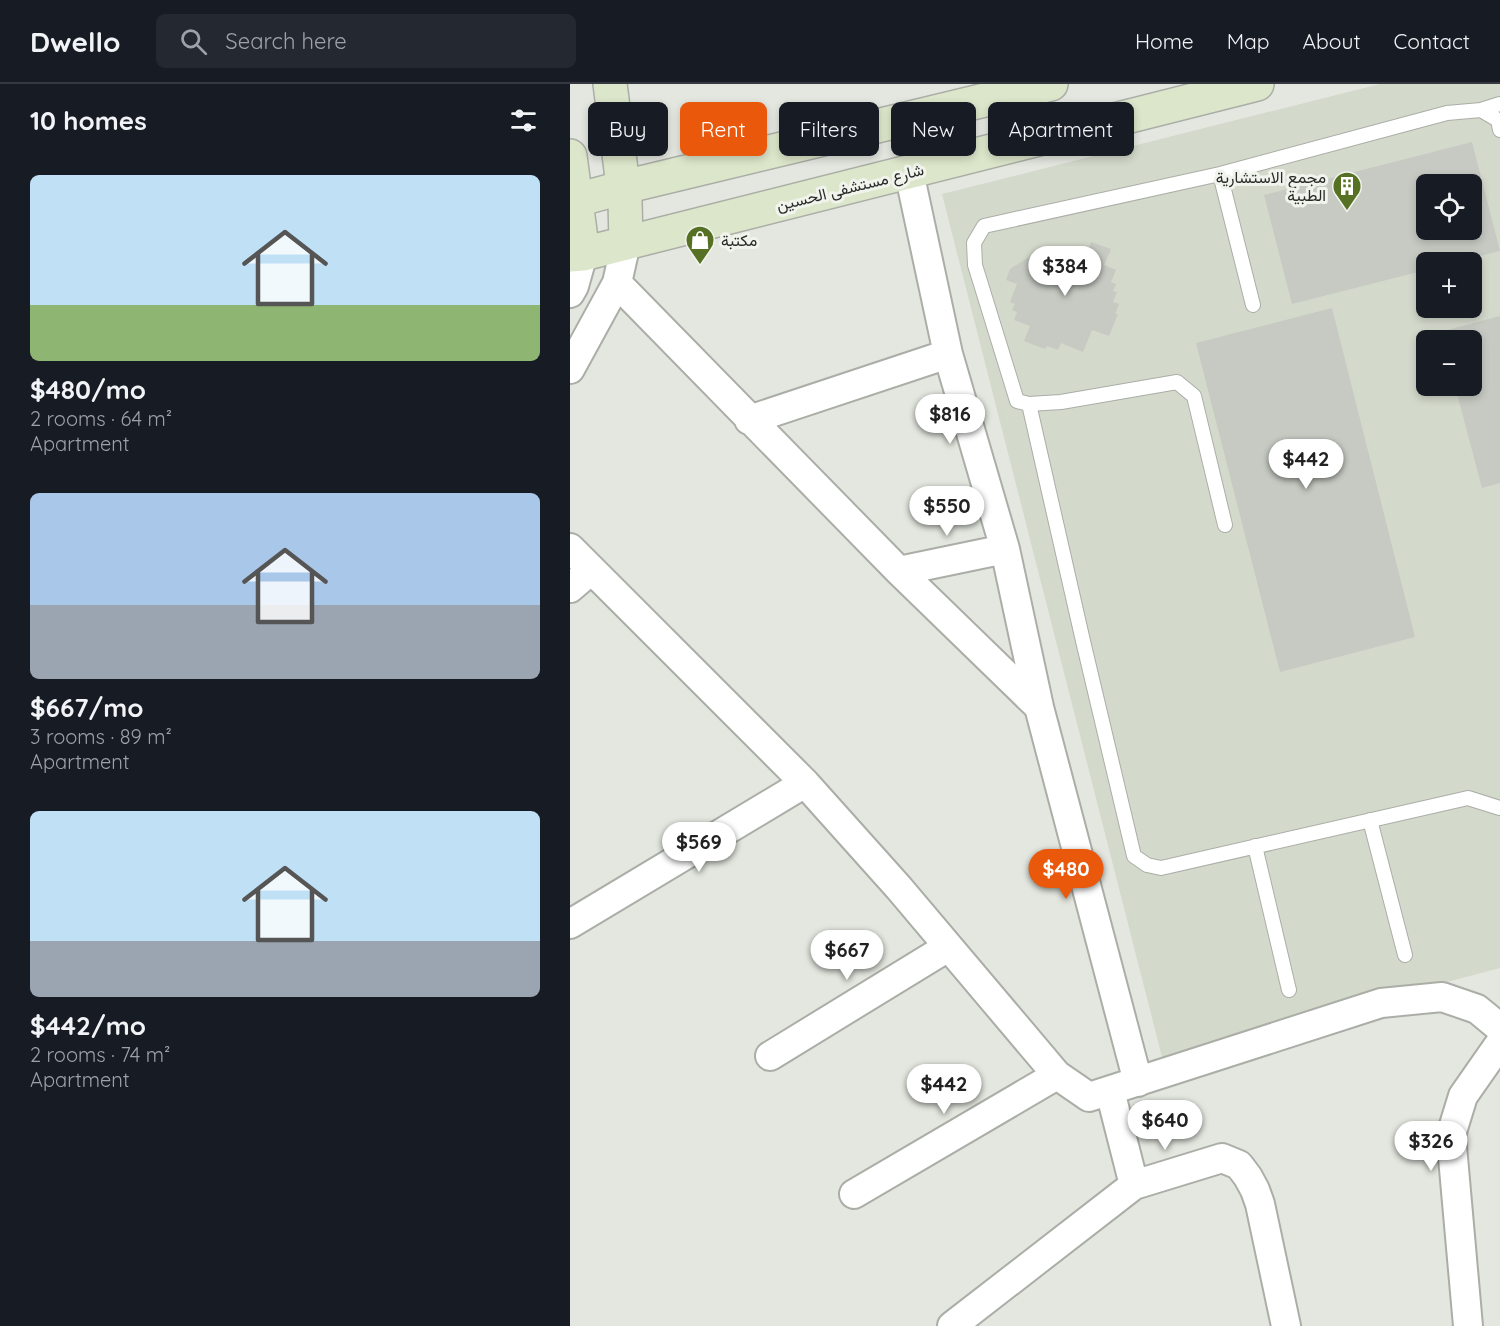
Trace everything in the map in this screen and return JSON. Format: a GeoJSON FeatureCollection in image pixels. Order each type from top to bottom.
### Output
{"type":"FeatureCollection","features":[{"type":"Feature","properties":{"kind":"street"},"geometry":{"type":"LineString","coordinates":[[570,369],[617,283],[626,243],[624,187],[610,84]]}},
{"type":"Feature","properties":{"kind":"street"},"geometry":{"type":"LineString","coordinates":[[573,201],[1051,84]]}},
{"type":"Feature","properties":{"kind":"street","name":"شارع مستشفى الحسين"},"geometry":{"type":"LineString","coordinates":[[576,254],[1257,84]]}},
{"type":"Feature","properties":{"kind":"street"},"geometry":{"type":"LineString","coordinates":[[570,156],[576,254],[574,286],[570,293]]}},
{"type":"Feature","properties":{"kind":"street"},"geometry":{"type":"LineString","coordinates":[[909,172],[948,354],[1005,549],[1039,706],[1138,1082]]}},
{"type":"Feature","properties":{"kind":"street"},"geometry":{"type":"LineString","coordinates":[[617,283],[899,571],[1039,706]]}},
{"type":"Feature","properties":{"kind":"street"},"geometry":{"type":"LineString","coordinates":[[749,420],[948,354]]}},
{"type":"Feature","properties":{"kind":"street"},"geometry":{"type":"LineString","coordinates":[[570,548],[805,783],[899,888],[1057,1075],[1089,1097],[1381,1003],[1442,997],[1478,1009],[1500,1028]]}},
{"type":"Feature","properties":{"kind":"street"},"geometry":{"type":"LineString","coordinates":[[899,571],[1005,549]]}},
{"type":"Feature","properties":{"kind":"street"},"geometry":{"type":"LineString","coordinates":[[570,588],[591,570]]}},
{"type":"Feature","properties":{"kind":"street"},"geometry":{"type":"LineString","coordinates":[[570,924],[805,783]]}},
{"type":"Feature","properties":{"kind":"street"},"geometry":{"type":"LineString","coordinates":[[770,1056],[948,947]]}},
{"type":"Feature","properties":{"kind":"street"},"geometry":{"type":"LineString","coordinates":[[1468,1326],[1451,1135],[1463,1096],[1500,1043]]}},
{"type":"Feature","properties":{"kind":"street"},"geometry":{"type":"LineString","coordinates":[[854,1194],[1057,1075]]}},
{"type":"Feature","properties":{"kind":"street"},"geometry":{"type":"LineString","coordinates":[[1110,1091],[1134,1185]]}},
{"type":"Feature","properties":{"kind":"street"},"geometry":{"type":"LineString","coordinates":[[952,1326],[1134,1185],[1222,1158],[1239,1165],[1255,1190],[1286,1326]]}},
{"type":"Feature","properties":{"kind":"lane"},"geometry":{"type":"LineString","coordinates":[[1225,525],[1194,396],[1177,382],[1061,402],[1029,404],[1017,401],[975,265],[974,243],[984,226],[1220,174],[1447,113],[1481,110],[1500,104]]}},
{"type":"Feature","properties":{"kind":"lane"},"geometry":{"type":"LineString","coordinates":[[1481,110],[1498,120],[1500,130]]}},
{"type":"Feature","properties":{"kind":"lane"},"geometry":{"type":"LineString","coordinates":[[1220,174],[1253,305]]}},
{"type":"Feature","properties":{"kind":"lane"},"geometry":{"type":"LineString","coordinates":[[1029,404],[1134,856],[1146,865],[1161,868],[1467,798],[1500,808]]}},
{"type":"Feature","properties":{"kind":"lane"},"geometry":{"type":"LineString","coordinates":[[1370,820],[1405,955]]}},
{"type":"Feature","properties":{"kind":"lane"},"geometry":{"type":"LineString","coordinates":[[1256,846],[1289,990]]}},
{"type":"Feature","properties":{"kind":"shaded area"},"geometry":{"type":"Polygon","coordinates":[[[1380,84],[1500,84],[1500,968],[1162,1057],[942,194],[1093,156],[1134,156],[1134,146],[1380,84]]]}},
{"type":"Feature","properties":{"kind":"building","name":"مجمع الاستشارية الطبية"},"geometry":{"type":"Polygon","coordinates":[[[1472,142],[1480,174],[1416,174],[1416,240],[1482,240],[1482,181],[1500,251],[1482,256],[1482,252],[1416,252],[1416,273],[1292,304],[1264,195],[1472,142]]]}},
{"type":"Feature","properties":{"kind":"building"},"geometry":{"type":"Polygon","coordinates":[[[1091,242],[1111,249],[1104,265],[1116,270],[1111,282],[1116,284],[1113,291],[1117,292],[1113,302],[1119,304],[1115,314],[1118,314],[1109,336],[1092,330],[1083,352],[1061,343],[1058,350],[1047,346],[1045,349],[1024,341],[1030,326],[1014,320],[1017,312],[1012,310],[1015,304],[1010,302],[1017,284],[1006,280],[1010,269],[1029,257],[1045,263],[1057,255],[1063,246],[1086,255],[1091,242]]]}},
{"type":"Feature","properties":{"kind":"building"},"geometry":{"type":"Polygon","coordinates":[[[1332,308],[1415,637],[1280,672],[1196,343],[1332,308]]]}},
{"type":"Feature","properties":{"kind":"building"},"geometry":{"type":"Polygon","coordinates":[[[1500,316],[1500,483],[1482,488],[1458,396],[1482,396],[1482,330],[1448,330],[1500,316]]]}},
{"type":"Feature","properties":{"kind":"place","name":"مجمع الاستشارية الطبية"},"geometry":{"type":"Point","coordinates":[1347,212]}},
{"type":"Feature","properties":{"kind":"place","name":"مكتبة"},"geometry":{"type":"Point","coordinates":[700,266]}}]}
